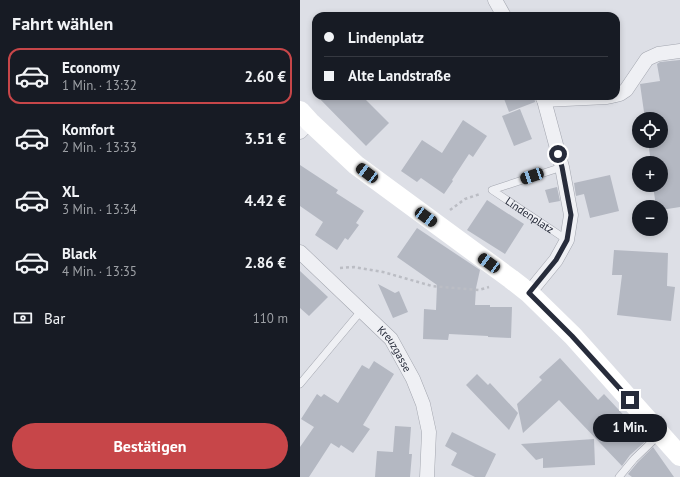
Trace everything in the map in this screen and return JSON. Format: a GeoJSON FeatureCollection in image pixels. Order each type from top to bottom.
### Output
{"type":"FeatureCollection","features":[{"type":"Feature","properties":{"kind":"main road"},"geometry":{"type":"LineString","coordinates":[[303,121],[356,165],[529,293],[572,336],[680,456]]}},
{"type":"Feature","properties":{"kind":"street"},"geometry":{"type":"LineString","coordinates":[[495,0],[502,12]]}},
{"type":"Feature","properties":{"kind":"street"},"geometry":{"type":"LineString","coordinates":[[620,94],[626,90],[647,60],[658,54],[680,51]]}},
{"type":"Feature","properties":{"kind":"street","name":"Lindenplatz"},"geometry":{"type":"LineString","coordinates":[[529,293],[556,260],[567,240],[571,215],[562,167],[544,100]]}},
{"type":"Feature","properties":{"kind":"street","name":"Kreuzgasse"},"geometry":{"type":"LineString","coordinates":[[300,252],[390,339],[413,379],[424,404],[429,432],[427,477]]}},
{"type":"Feature","properties":{"kind":"lane","name":"Lindenplatz"},"geometry":{"type":"LineString","coordinates":[[492,190],[562,167]]}},
{"type":"Feature","properties":{"kind":"lane","name":"Lindenplatz"},"geometry":{"type":"LineString","coordinates":[[492,190],[567,240]]}},
{"type":"Feature","properties":{"kind":"lane"},"geometry":{"type":"LineString","coordinates":[[300,384],[360,311]]}},
{"type":"Feature","properties":{"kind":"lane"},"geometry":{"type":"LineString","coordinates":[[619,477],[634,459],[660,434]]}},
{"type":"Feature","properties":{"kind":"path"},"geometry":{"type":"LineString","coordinates":[[433,222],[465,199],[492,190]]}},
{"type":"Feature","properties":{"kind":"path"},"geometry":{"type":"LineString","coordinates":[[323,275],[338,268],[354,267],[383,272],[432,286],[479,290],[511,279]]}},
{"type":"Feature","properties":{"kind":"building"},"geometry":{"type":"Polygon","coordinates":[[[680,60],[680,207],[668,209],[668,200],[655,200],[654,192],[668,192],[668,156],[650,156],[649,148],[668,148],[668,112],[644,112],[640,84],[660,81],[657,64],[660,62],[680,60]]]}},
{"type":"Feature","properties":{"kind":"building"},"geometry":{"type":"Polygon","coordinates":[[[321,100],[366,100],[389,123],[366,146],[321,100]]]}},
{"type":"Feature","properties":{"kind":"building"},"geometry":{"type":"Polygon","coordinates":[[[504,100],[535,100],[535,102],[509,112],[504,100]]]}},
{"type":"Feature","properties":{"kind":"building"},"geometry":{"type":"Polygon","coordinates":[[[520,109],[532,139],[514,146],[502,116],[520,109]]]}},
{"type":"Feature","properties":{"kind":"building"},"geometry":{"type":"Polygon","coordinates":[[[463,120],[487,136],[473,157],[469,154],[444,194],[421,178],[417,182],[401,171],[422,140],[442,153],[463,120]]]}},
{"type":"Feature","properties":{"kind":"building"},"geometry":{"type":"Polygon","coordinates":[[[300,165],[338,190],[336,193],[364,211],[356,223],[359,225],[348,240],[345,238],[337,250],[315,235],[323,222],[300,206],[300,165]]]}},
{"type":"Feature","properties":{"kind":"building"},"geometry":{"type":"Polygon","coordinates":[[[610,175],[619,211],[590,218],[584,194],[576,196],[574,183],[610,175]]]}},
{"type":"Feature","properties":{"kind":"building"},"geometry":{"type":"Polygon","coordinates":[[[557,187],[560,201],[549,203],[545,190],[557,187]]]}},
{"type":"Feature","properties":{"kind":"building"},"geometry":{"type":"Polygon","coordinates":[[[487,200],[524,224],[505,254],[467,230],[487,200]]]}},
{"type":"Feature","properties":{"kind":"building"},"geometry":{"type":"Polygon","coordinates":[[[417,228],[480,270],[476,288],[475,305],[512,307],[511,338],[449,334],[448,340],[423,339],[424,309],[436,310],[437,285],[397,257],[417,228]]]}},
{"type":"Feature","properties":{"kind":"building"},"geometry":{"type":"Polygon","coordinates":[[[614,250],[668,253],[667,286],[675,287],[671,321],[617,315],[622,275],[612,275],[614,250]]]}},
{"type":"Feature","properties":{"kind":"building"},"geometry":{"type":"Polygon","coordinates":[[[300,271],[328,297],[309,316],[300,308],[300,271]]]}},
{"type":"Feature","properties":{"kind":"building"},"geometry":{"type":"Polygon","coordinates":[[[378,284],[395,293],[399,291],[408,312],[393,318],[378,284]]]}},
{"type":"Feature","properties":{"kind":"building"},"geometry":{"type":"Polygon","coordinates":[[[560,358],[598,400],[604,394],[647,440],[630,455],[622,466],[559,400],[523,433],[517,404],[542,380],[539,377],[560,358]]]}},
{"type":"Feature","properties":{"kind":"building"},"geometry":{"type":"Polygon","coordinates":[[[374,361],[394,374],[363,425],[370,429],[353,453],[341,445],[339,448],[331,443],[309,477],[300,477],[300,447],[314,427],[301,419],[317,394],[321,397],[324,394],[338,403],[362,365],[369,369],[374,361]]]}},
{"type":"Feature","properties":{"kind":"building"},"geometry":{"type":"Polygon","coordinates":[[[477,374],[488,385],[490,383],[518,413],[509,430],[466,385],[477,374]]]}},
{"type":"Feature","properties":{"kind":"building"},"geometry":{"type":"Polygon","coordinates":[[[395,426],[411,427],[409,454],[412,454],[410,477],[375,477],[377,451],[393,452],[395,426]]]}},
{"type":"Feature","properties":{"kind":"building"},"geometry":{"type":"Polygon","coordinates":[[[452,432],[496,454],[485,477],[475,477],[451,465],[457,453],[445,446],[452,432]]]}},
{"type":"Feature","properties":{"kind":"building"},"geometry":{"type":"Polygon","coordinates":[[[594,439],[595,465],[543,468],[543,458],[536,460],[521,444],[594,439]]]}},
{"type":"Feature","properties":{"kind":"building"},"geometry":{"type":"Polygon","coordinates":[[[653,447],[674,477],[632,477],[628,474],[638,462],[653,447]]]}},
{"type":"Feature","properties":{"kind":"route"},"geometry":{"type":"LineString","coordinates":[[558,154],[562,167],[571,215],[567,240],[556,260],[529,293],[572,336],[630,400]]}}]}
